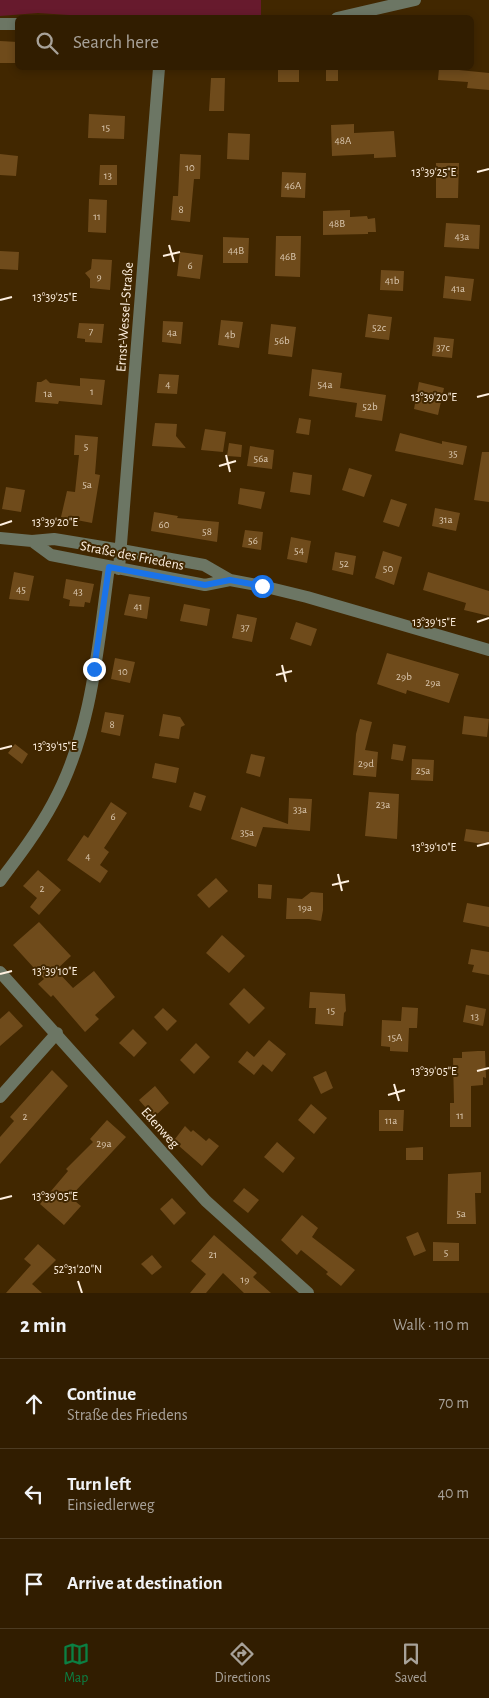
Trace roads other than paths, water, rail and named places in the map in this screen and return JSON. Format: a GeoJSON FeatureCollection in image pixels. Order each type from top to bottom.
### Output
{"type":"FeatureCollection","features":[{"type":"Feature","properties":{"kind":"street"},"geometry":{"type":"LineString","coordinates":[[350,15],[415,0]]}},
{"type":"Feature","properties":{"kind":"street"},"geometry":{"type":"LineString","coordinates":[[0,24],[15,24]]}},
{"type":"Feature","properties":{"kind":"street","name":"Ernst-Wessel-Straße"},"geometry":{"type":"LineString","coordinates":[[0,881],[37,830],[54,801],[84,725],[114,568],[121,550],[159,70]]}},
{"type":"Feature","properties":{"kind":"street","name":"Straße des Friedens"},"geometry":{"type":"LineString","coordinates":[[0,538],[32,541],[54,539],[204,565],[230,580],[308,597],[489,650]]}},
{"type":"Feature","properties":{"kind":"street","name":"Straße des Friedens"},"geometry":{"type":"LineString","coordinates":[[32,541],[51,555],[114,568],[205,585],[230,580]]}},
{"type":"Feature","properties":{"kind":"street","name":"Edenweg"},"geometry":{"type":"LineString","coordinates":[[0,972],[57,1033],[206,1201],[308,1293]]}},
{"type":"Feature","properties":{"kind":"street"},"geometry":{"type":"LineString","coordinates":[[0,1097],[57,1033]]}}]}
